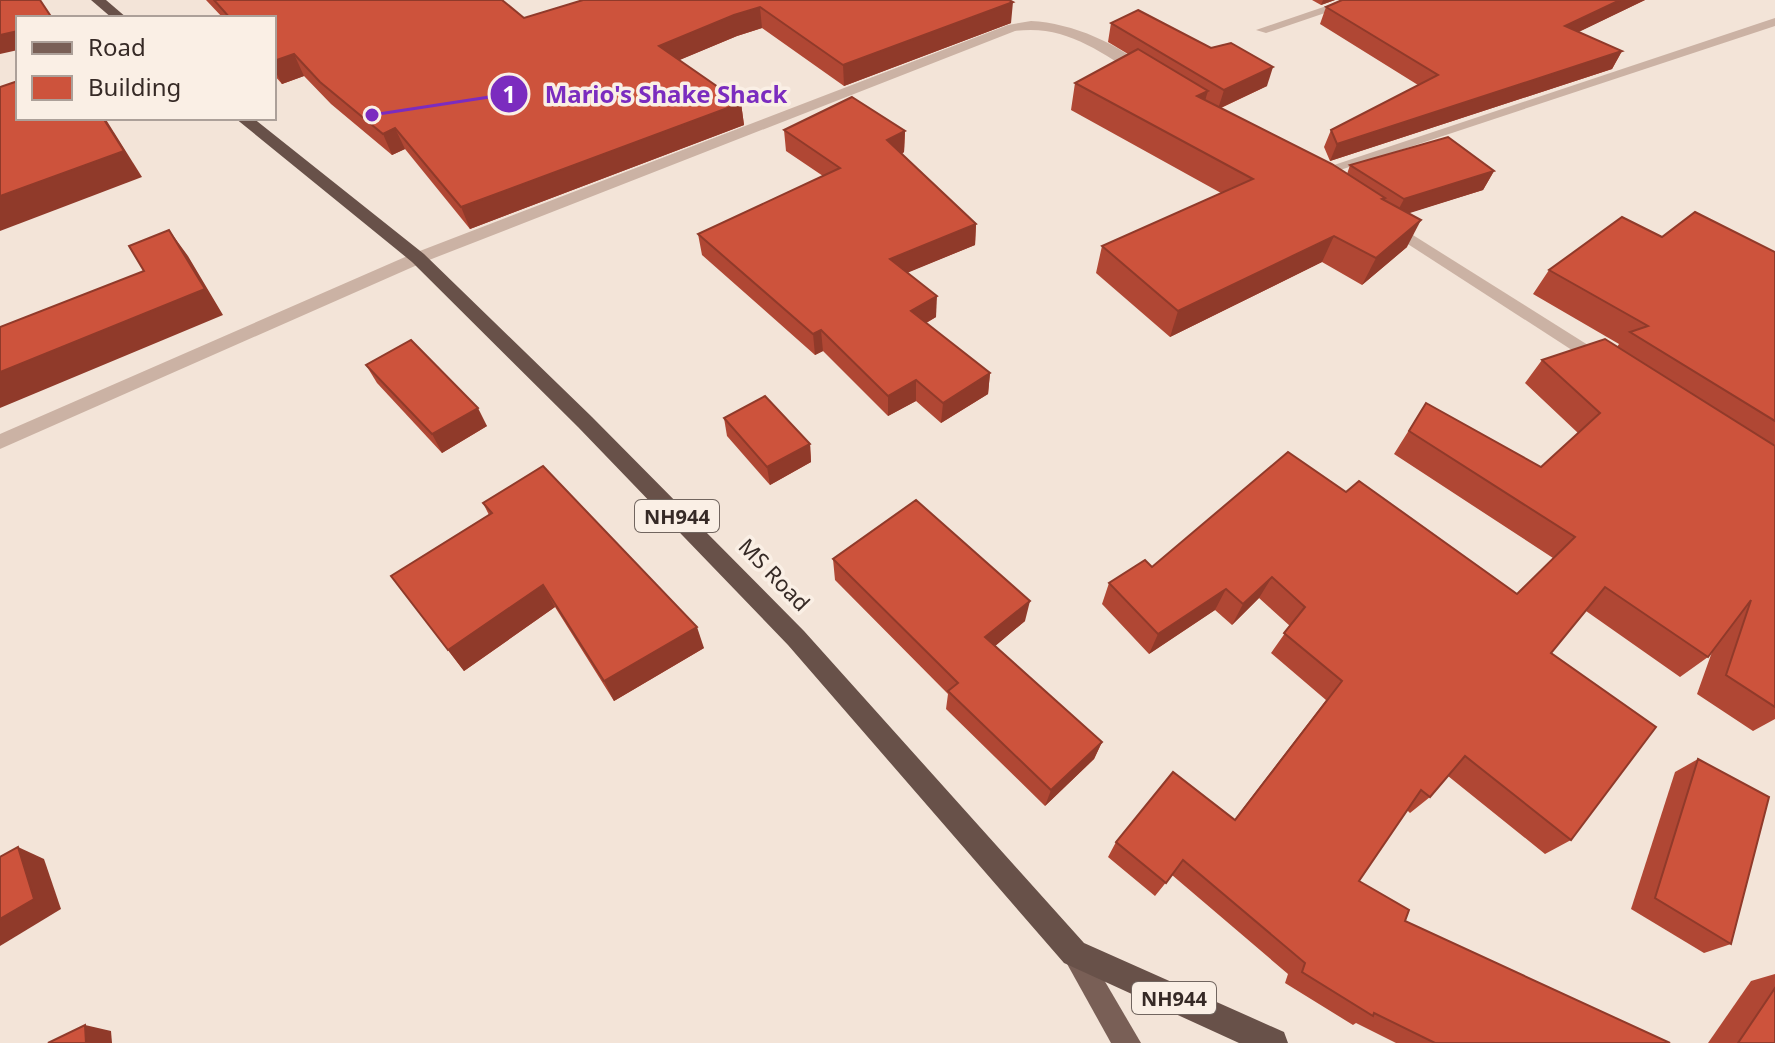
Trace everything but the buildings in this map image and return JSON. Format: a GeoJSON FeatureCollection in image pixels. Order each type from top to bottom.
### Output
{"type":"FeatureCollection","features":[{"type":"Feature","properties":{"kind":"highway"},"geometry":{"type":"LineString","coordinates":[[98,0],[118,16]]}},
{"type":"Feature","properties":{"kind":"highway","name":"MS Road"},"geometry":{"type":"LineString","coordinates":[[246,120],[418,258],[796,638],[1074,953],[1273,1043]]}},
{"type":"Feature","properties":{"kind":"main road"},"geometry":{"type":"LineString","coordinates":[[1074,953],[1127,1043]]}},
{"type":"Feature","properties":{"kind":"street"},"geometry":{"type":"LineString","coordinates":[[1262,30],[1357,0]]}},
{"type":"Feature","properties":{"kind":"street"},"geometry":{"type":"LineString","coordinates":[[1311,175],[1775,22]]}},
{"type":"Feature","properties":{"kind":"street"},"geometry":{"type":"LineString","coordinates":[[0,442],[418,258],[1027,24],[1071,30],[1163,84]]}},
{"type":"Feature","properties":{"kind":"street"},"geometry":{"type":"LineString","coordinates":[[1378,218],[1616,371]]}},
{"type":"Feature","properties":{"kind":"place","name":"Mario's Shake Shack"},"geometry":{"type":"Point","coordinates":[372,115]}}]}
